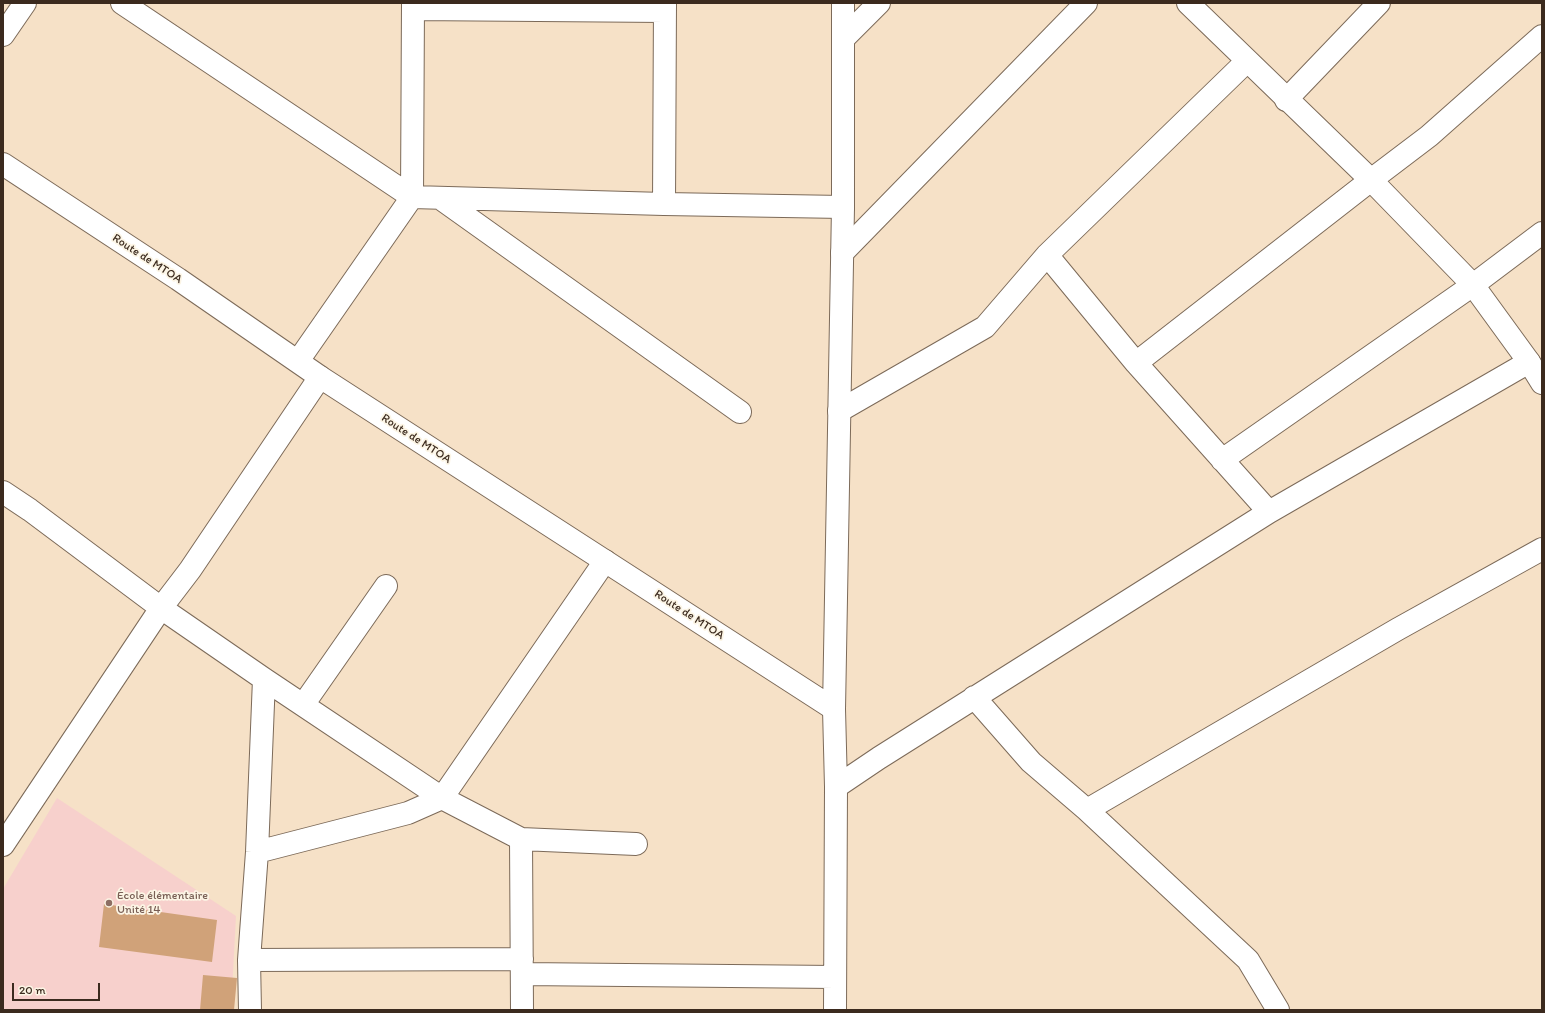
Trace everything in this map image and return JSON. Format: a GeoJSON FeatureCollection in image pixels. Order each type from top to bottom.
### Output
{"type":"FeatureCollection","features":[{"type":"Feature","properties":{"kind":"street"},"geometry":{"type":"LineString","coordinates":[[3,35],[25,3]]}},
{"type":"Feature","properties":{"kind":"street"},"geometry":{"type":"LineString","coordinates":[[122,3],[412,196],[664,204],[843,207]]}},
{"type":"Feature","properties":{"kind":"street"},"geometry":{"type":"LineString","coordinates":[[835,1010],[836,787],[834,709],[843,207],[843,3]]}},
{"type":"Feature","properties":{"kind":"street"},"geometry":{"type":"LineString","coordinates":[[843,39],[879,3]]}},
{"type":"Feature","properties":{"kind":"street"},"geometry":{"type":"LineString","coordinates":[[842,253],[1086,3]]}},
{"type":"Feature","properties":{"kind":"street"},"geometry":{"type":"LineString","coordinates":[[1188,3],[1286,100],[1371,180],[1473,285],[1529,362],[1542,383]]}},
{"type":"Feature","properties":{"kind":"street"},"geometry":{"type":"LineString","coordinates":[[1286,100],[1379,3]]}},
{"type":"Feature","properties":{"kind":"street"},"geometry":{"type":"LineString","coordinates":[[298,360],[412,196],[413,6],[665,7],[664,204]]}},
{"type":"Feature","properties":{"kind":"street"},"geometry":{"type":"LineString","coordinates":[[1136,363],[1429,136],[1542,36]]}},
{"type":"Feature","properties":{"kind":"street"},"geometry":{"type":"LineString","coordinates":[[839,411],[985,327],[1047,255],[1247,62]]}},
{"type":"Feature","properties":{"kind":"street","name":"Route de MTOA"},"geometry":{"type":"LineString","coordinates":[[3,164],[178,279],[298,360],[320,377],[834,709]]}},
{"type":"Feature","properties":{"kind":"street"},"geometry":{"type":"LineString","coordinates":[[440,198],[740,412]]}},
{"type":"Feature","properties":{"kind":"street"},"geometry":{"type":"LineString","coordinates":[[1222,460],[1473,285],[1542,233]]}},
{"type":"Feature","properties":{"kind":"street"},"geometry":{"type":"LineString","coordinates":[[1047,255],[1136,363],[1269,512]]}},
{"type":"Feature","properties":{"kind":"street"},"geometry":{"type":"LineString","coordinates":[[836,787],[974,697],[1269,512],[1529,362]]}},
{"type":"Feature","properties":{"kind":"street"},"geometry":{"type":"LineString","coordinates":[[3,845],[161,608],[190,570],[320,377]]}},
{"type":"Feature","properties":{"kind":"street"},"geometry":{"type":"LineString","coordinates":[[3,492],[30,510],[161,608],[442,798],[521,839],[636,844]]}},
{"type":"Feature","properties":{"kind":"street"},"geometry":{"type":"LineString","coordinates":[[1087,810],[1398,629],[1542,549]]}},
{"type":"Feature","properties":{"kind":"street"},"geometry":{"type":"LineString","coordinates":[[257,852],[408,813],[442,798],[605,561]]}},
{"type":"Feature","properties":{"kind":"street"},"geometry":{"type":"LineString","coordinates":[[303,705],[386,586]]}},
{"type":"Feature","properties":{"kind":"street"},"geometry":{"type":"LineString","coordinates":[[250,1010],[249,960],[257,852],[264,679]]}},
{"type":"Feature","properties":{"kind":"street"},"geometry":{"type":"LineString","coordinates":[[974,697],[1031,762],[1087,810],[1248,960],[1278,1010]]}},
{"type":"Feature","properties":{"kind":"street"},"geometry":{"type":"LineString","coordinates":[[521,839],[522,1010]]}},
{"type":"Feature","properties":{"kind":"street"},"geometry":{"type":"LineString","coordinates":[[249,960],[835,977]]}},
{"type":"Feature","properties":{"kind":"shaded area","name":"École élémentaire Unité 14"},"geometry":{"type":"Polygon","coordinates":[[[57,798],[236,916],[231,1010],[3,1010],[3,889],[57,798]]]}},
{"type":"Feature","properties":{"kind":"building"},"geometry":{"type":"Polygon","coordinates":[[[104,904],[217,920],[212,962],[99,947],[104,904]]]}},
{"type":"Feature","properties":{"kind":"building"},"geometry":{"type":"Polygon","coordinates":[[[203,975],[237,978],[234,1010],[200,1010],[203,975]]]}},
{"type":"Feature","properties":{"kind":"place","name":"École élémentaire Unité 14"},"geometry":{"type":"Point","coordinates":[109,903]}}]}
